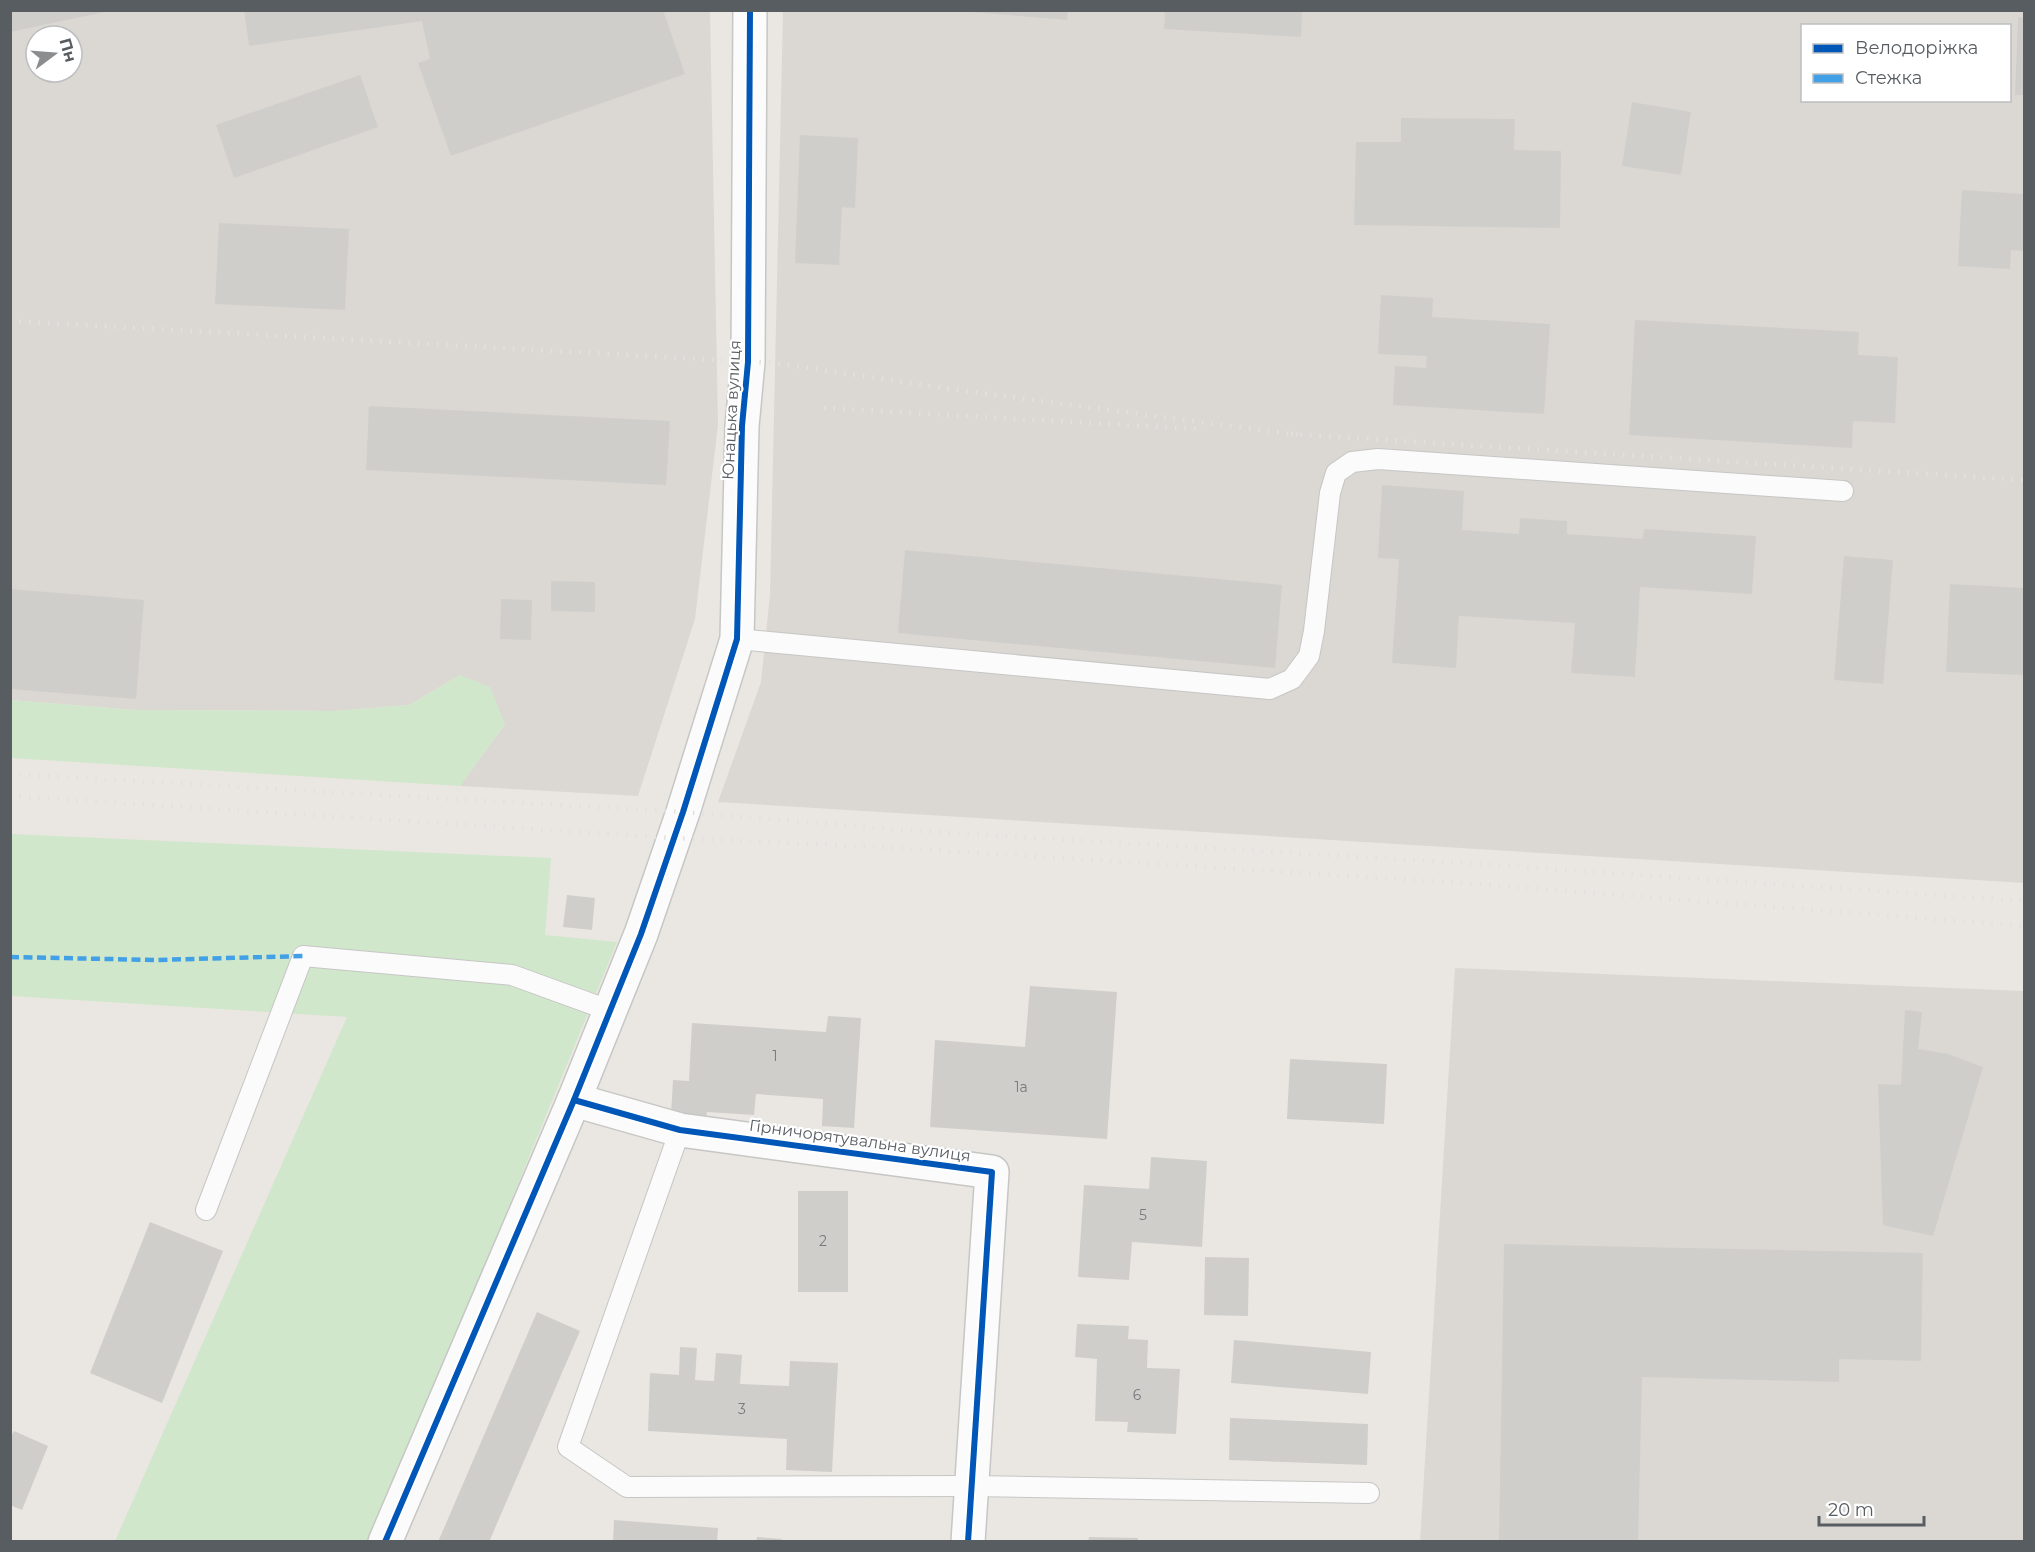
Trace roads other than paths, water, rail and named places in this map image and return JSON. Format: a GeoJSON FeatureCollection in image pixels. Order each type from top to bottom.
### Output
{"type":"FeatureCollection","features":[{"type":"Feature","properties":{"kind":"street","name":"Юнацька вулиця"},"geometry":{"type":"LineString","coordinates":[[386,1542],[574,1101],[641,934],[737,639],[742,426],[748,362],[750,10]]}},
{"type":"Feature","properties":{"kind":"street","name":"Гірничорятувальна вулиця"},"geometry":{"type":"LineString","coordinates":[[574,1101],[680,1130],[992,1172],[968,1542]]}},
{"type":"Feature","properties":{"kind":"lane"},"geometry":{"type":"LineString","coordinates":[[737,639],[1270,689],[1292,679],[1309,656],[1330,493],[1336,473],[1352,462],[1378,459],[1843,491]]}},
{"type":"Feature","properties":{"kind":"lane"},"geometry":{"type":"LineString","coordinates":[[206,1210],[303,956],[512,975],[611,1011]]}},
{"type":"Feature","properties":{"kind":"lane"},"geometry":{"type":"LineString","coordinates":[[680,1130],[568,1447],[627,1487],[972,1486],[1369,1493]]}},
{"type":"Feature","properties":{"kind":"railway"},"geometry":{"type":"LineString","coordinates":[[10,321],[775,363],[1299,435]]}},
{"type":"Feature","properties":{"kind":"railway"},"geometry":{"type":"LineString","coordinates":[[824,408],[1198,429]]}},
{"type":"Feature","properties":{"kind":"railway"},"geometry":{"type":"LineString","coordinates":[[1291,434],[2024,480]]}},
{"type":"Feature","properties":{"kind":"railway"},"geometry":{"type":"LineString","coordinates":[[10,774],[683,812],[902,830],[1463,863],[2024,901]]}},
{"type":"Feature","properties":{"kind":"railway"},"geometry":{"type":"LineString","coordinates":[[10,796],[674,838],[898,848],[1462,883],[2024,926]]}}]}
